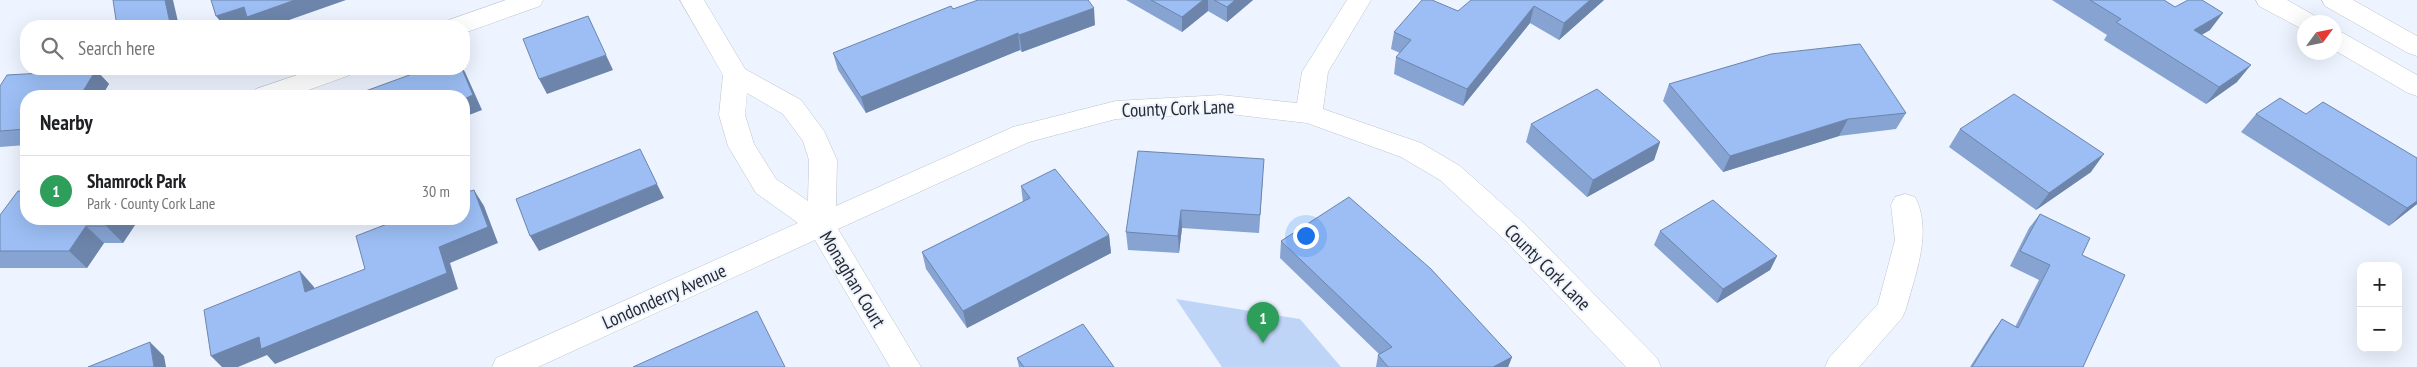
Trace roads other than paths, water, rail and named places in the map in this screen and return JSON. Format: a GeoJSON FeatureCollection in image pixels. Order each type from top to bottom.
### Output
{"type":"FeatureCollection","features":[{"type":"Feature","properties":{"kind":"street"},"geometry":{"type":"LineString","coordinates":[[470,22],[531,0]]}},
{"type":"Feature","properties":{"kind":"street"},"geometry":{"type":"LineString","coordinates":[[692,0],[736,75],[732,115],[741,146],[766,186],[820,225]]}},
{"type":"Feature","properties":{"kind":"street"},"geometry":{"type":"LineString","coordinates":[[1309,114],[1315,72],[1359,0]]}},
{"type":"Feature","properties":{"kind":"street"},"geometry":{"type":"LineString","coordinates":[[2268,0],[2297,17]]}},
{"type":"Feature","properties":{"kind":"street"},"geometry":{"type":"LineString","coordinates":[[2334,0],[2417,47]]}},
{"type":"Feature","properties":{"kind":"street"},"geometry":{"type":"LineString","coordinates":[[2342,44],[2417,87]]}},
{"type":"Feature","properties":{"kind":"street"},"geometry":{"type":"LineString","coordinates":[[282,90],[324,75]]}},
{"type":"Feature","properties":{"kind":"street","name":"Monaghan Court"},"geometry":{"type":"LineString","coordinates":[[736,75],[792,106],[815,138],[822,160],[820,225],[906,367]]}},
{"type":"Feature","properties":{"kind":"street","name":"County Cork Lane"},"geometry":{"type":"LineString","coordinates":[[820,225],[1022,134],[1116,110],[1221,104],[1309,114],[1411,150],[1450,173],[1517,234],[1646,367]]}},
{"type":"Feature","properties":{"kind":"street"},"geometry":{"type":"LineString","coordinates":[[1840,367],[1891,309],[1909,240],[1905,205]]}},
{"type":"Feature","properties":{"kind":"street","name":"Londonderry Avenue"},"geometry":{"type":"LineString","coordinates":[[507,367],[820,225]]}},
{"type":"Feature","properties":{"kind":"place","name":"Shamrock Park"},"geometry":{"type":"Point","coordinates":[1263,343]}}]}
